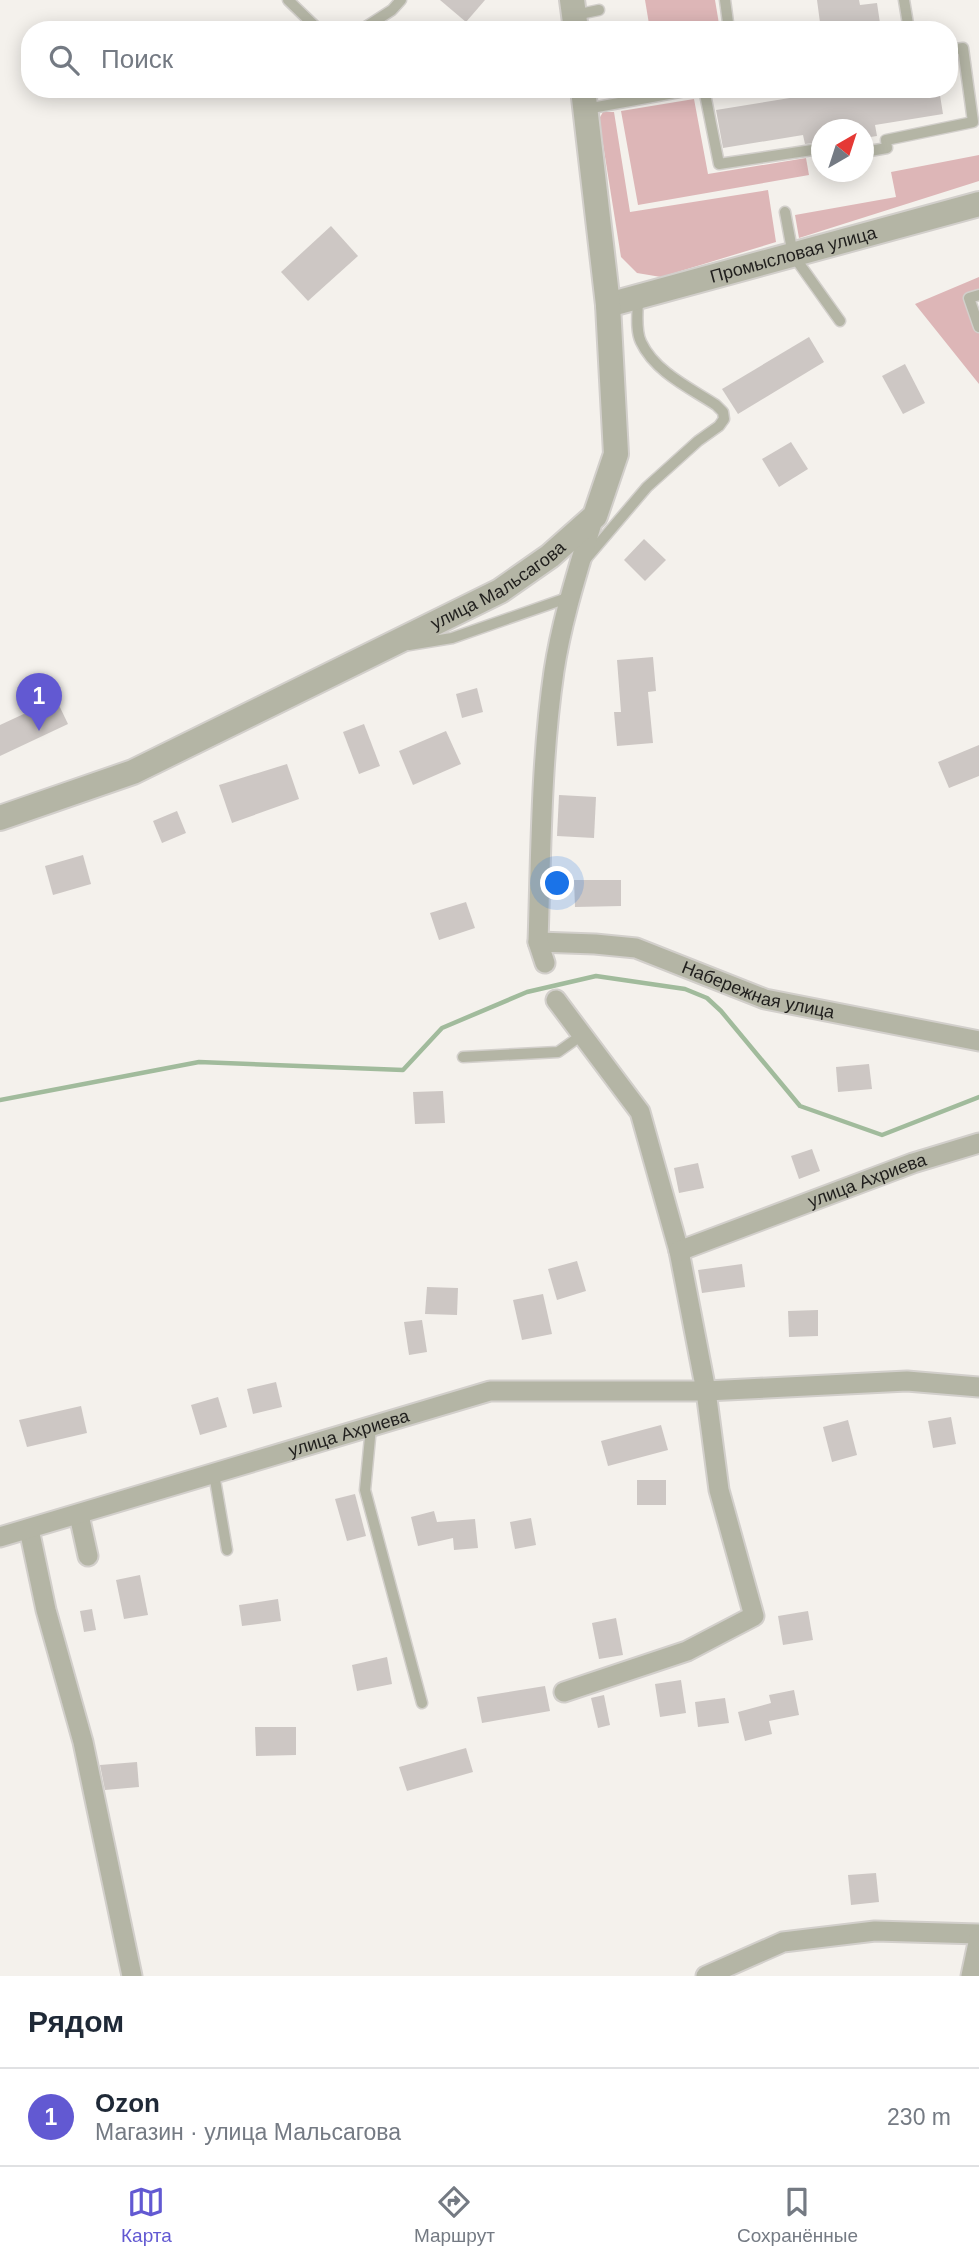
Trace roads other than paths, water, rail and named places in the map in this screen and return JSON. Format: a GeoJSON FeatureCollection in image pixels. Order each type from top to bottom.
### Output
{"type":"FeatureCollection","features":[{"type":"Feature","properties":{"kind":"street","name":"улица Мальсагова"},"geometry":{"type":"LineString","coordinates":[[0,818],[133,772],[500,591],[550,556],[595,516],[616,454],[608,305],[584,99]]}},
{"type":"Feature","properties":{"kind":"street","name":"Промысловая улица"},"geometry":{"type":"LineString","coordinates":[[608,305],[979,204]]}},
{"type":"Feature","properties":{"kind":"street"},"geometry":{"type":"LineString","coordinates":[[545,963],[538,942],[546,758],[554,670],[570,597],[595,516]]}},
{"type":"Feature","properties":{"kind":"street","name":"Набережная улица"},"geometry":{"type":"LineString","coordinates":[[538,942],[636,948],[765,999],[979,1041]]}},
{"type":"Feature","properties":{"kind":"street"},"geometry":{"type":"LineString","coordinates":[[556,1000],[640,1112],[679,1251],[706,1391],[719,1490],[754,1616],[687,1651],[564,1692]]}},
{"type":"Feature","properties":{"kind":"street","name":"улица Ахриева"},"geometry":{"type":"LineString","coordinates":[[679,1251],[913,1163],[979,1143]]}},
{"type":"Feature","properties":{"kind":"street","name":"улица Ахриева"},"geometry":{"type":"LineString","coordinates":[[0,1537],[490,1391],[706,1391],[907,1381],[979,1387]]}},
{"type":"Feature","properties":{"kind":"street"},"geometry":{"type":"LineString","coordinates":[[79,1515],[88,1556]]}},
{"type":"Feature","properties":{"kind":"street"},"geometry":{"type":"LineString","coordinates":[[29,1530],[46,1610],[83,1742],[132,1976]]}},
{"type":"Feature","properties":{"kind":"street"},"geometry":{"type":"LineString","coordinates":[[706,1976],[783,1942],[875,1931],[979,1936],[971,1976]]}},
{"type":"Feature","properties":{"kind":"lane"},"geometry":{"type":"LineString","coordinates":[[288,0],[310,21]]}},
{"type":"Feature","properties":{"kind":"lane"},"geometry":{"type":"LineString","coordinates":[[375,21],[392,10],[401,0]]}},
{"type":"Feature","properties":{"kind":"lane"},"geometry":{"type":"LineString","coordinates":[[724,0],[728,21]]}},
{"type":"Feature","properties":{"kind":"lane"},"geometry":{"type":"LineString","coordinates":[[904,0],[908,21]]}},
{"type":"Feature","properties":{"kind":"lane"},"geometry":{"type":"LineString","coordinates":[[574,15],[599,10]]}},
{"type":"Feature","properties":{"kind":"lane"},"geometry":{"type":"LineString","coordinates":[[874,150],[887,148],[886,140],[973,122],[963,48],[958,49]]}},
{"type":"Feature","properties":{"kind":"lane"},"geometry":{"type":"LineString","coordinates":[[706,98],[719,164],[811,150]]}},
{"type":"Feature","properties":{"kind":"lane"},"geometry":{"type":"LineString","coordinates":[[785,212],[793,255],[840,321]]}},
{"type":"Feature","properties":{"kind":"lane"},"geometry":{"type":"LineString","coordinates":[[979,295],[969,298],[979,327]]}},
{"type":"Feature","properties":{"kind":"lane"},"geometry":{"type":"LineString","coordinates":[[579,567],[647,487],[724,419],[723,412],[716,405],[664,371],[639,340],[638,297]]}},
{"type":"Feature","properties":{"kind":"lane"},"geometry":{"type":"LineString","coordinates":[[384,649],[452,638],[570,597]]}},
{"type":"Feature","properties":{"kind":"lane"},"geometry":{"type":"LineString","coordinates":[[463,1057],[558,1052],[582,1035]]}},
{"type":"Feature","properties":{"kind":"lane"},"geometry":{"type":"LineString","coordinates":[[371,1427],[365,1490],[422,1703]]}},
{"type":"Feature","properties":{"kind":"lane"},"geometry":{"type":"LineString","coordinates":[[214,1474],[227,1550]]}},
{"type":"Feature","properties":{"kind":"waterway"},"geometry":{"type":"LineString","coordinates":[[0,1100],[199,1062],[403,1070],[442,1028],[527,992],[596,976],[685,989],[707,998],[721,1011],[800,1106],[882,1135],[979,1097]]}},
{"type":"Feature","properties":{"kind":"place","name":"Ozon"},"geometry":{"type":"Point","coordinates":[39,731]}}]}
